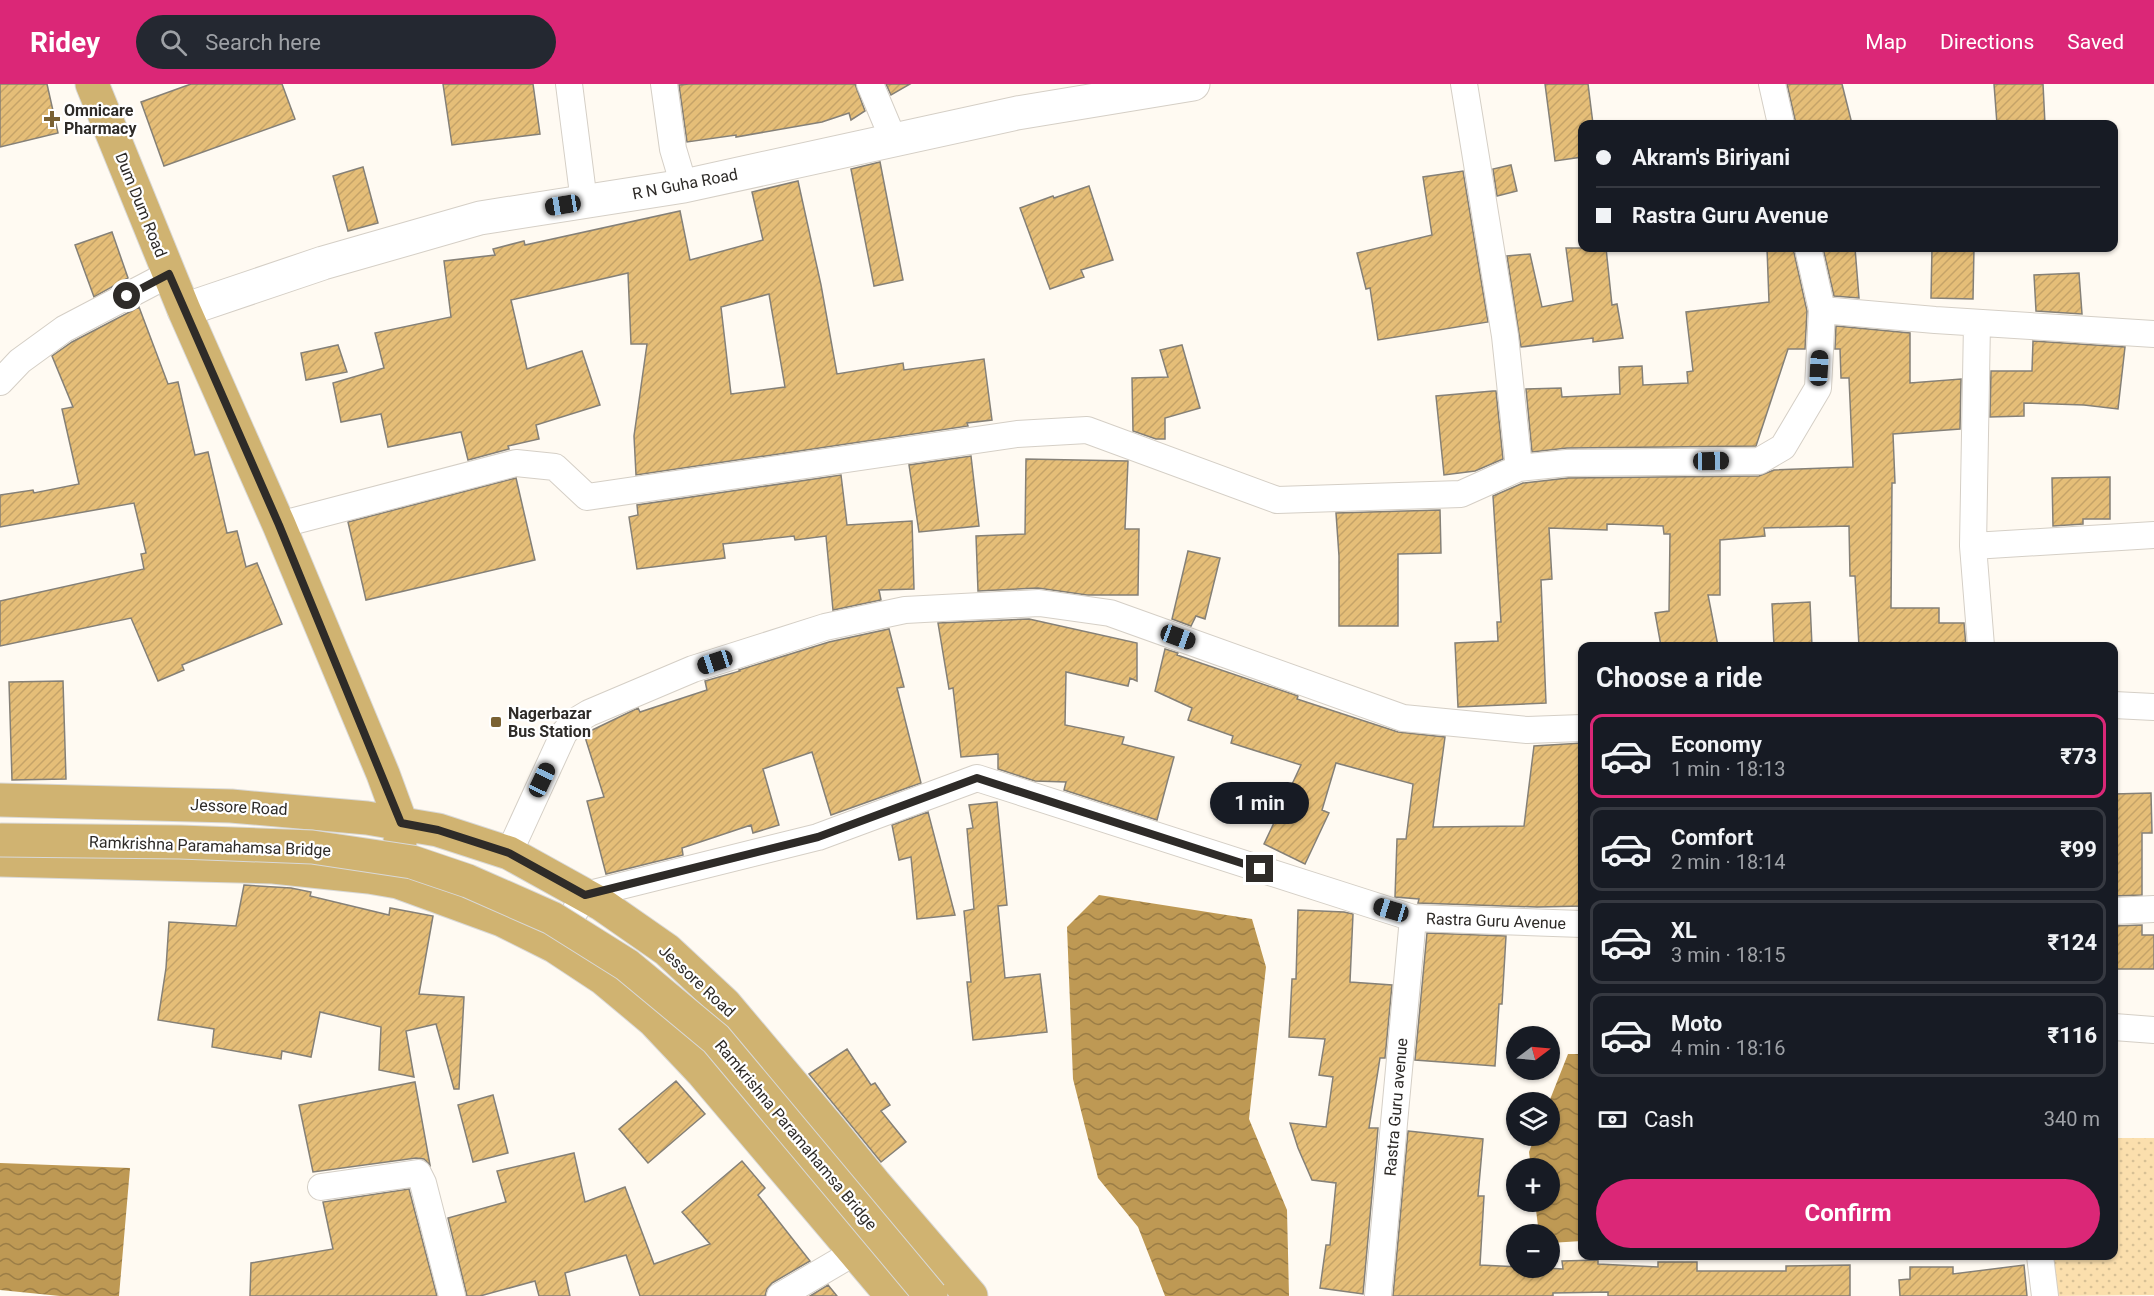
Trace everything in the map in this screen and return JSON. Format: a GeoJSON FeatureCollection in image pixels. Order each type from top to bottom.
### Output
{"type":"FeatureCollection","features":[{"type":"Feature","properties":{"kind":"main road","name":"Dum Dum Road"},"geometry":{"type":"LineString","coordinates":[[92,84],[184,310],[279,525],[401,823]]}},
{"type":"Feature","properties":{"kind":"main road","name":"Jessore Road"},"geometry":{"type":"LineString","coordinates":[[0,800],[231,806],[291,810],[401,823],[438,830],[509,853],[601,904],[668,950],[725,1004],[972,1296]]}},
{"type":"Feature","properties":{"kind":"main road"},"geometry":{"type":"LineString","coordinates":[[398,882],[401,823]]}},
{"type":"Feature","properties":{"kind":"main road","name":"Ramkrishna Paramahamsa Bridge"},"geometry":{"type":"LineString","coordinates":[[0,840],[180,842],[312,847],[412,862],[468,881],[552,918],[627,965],[716,1039],[931,1296]]}},
{"type":"Feature","properties":{"kind":"main road"},"geometry":{"type":"LineString","coordinates":[[0,860],[273,867],[369,877],[398,882],[502,920],[554,946],[604,979],[652,1020],[703,1073],[892,1296]]}},
{"type":"Feature","properties":{"kind":"street"},"geometry":{"type":"LineString","coordinates":[[568,84],[584,202]]}},
{"type":"Feature","properties":{"kind":"street"},"geometry":{"type":"LineString","coordinates":[[664,84],[674,149],[684,186]]}},
{"type":"Feature","properties":{"kind":"street"},"geometry":{"type":"LineString","coordinates":[[870,84],[894,141]]}},
{"type":"Feature","properties":{"kind":"street","name":"R N Guha Road"},"geometry":{"type":"LineString","coordinates":[[184,310],[323,262],[480,218],[684,186],[1017,113],[1186,84]]}},
{"type":"Feature","properties":{"kind":"street"},"geometry":{"type":"LineString","coordinates":[[1464,84],[1505,336],[1519,468]]}},
{"type":"Feature","properties":{"kind":"street"},"geometry":{"type":"LineString","coordinates":[[1773,84],[1780,120]]}},
{"type":"Feature","properties":{"kind":"street"},"geometry":{"type":"LineString","coordinates":[[279,525],[516,463],[555,467],[587,497],[1017,434],[1086,430],[1277,500],[1461,494],[1519,468],[1567,463],[1759,460],[1783,447],[1818,388],[1822,310],[1809,252]]}},
{"type":"Feature","properties":{"kind":"street"},"geometry":{"type":"LineString","coordinates":[[0,382],[20,361],[64,329],[169,274]]}},
{"type":"Feature","properties":{"kind":"street"},"geometry":{"type":"LineString","coordinates":[[1822,310],[2154,334]]}},
{"type":"Feature","properties":{"kind":"street"},"geometry":{"type":"LineString","coordinates":[[1977,323],[1973,546],[1981,642]]}},
{"type":"Feature","properties":{"kind":"street"},"geometry":{"type":"LineString","coordinates":[[1973,546],[2154,535]]}},
{"type":"Feature","properties":{"kind":"street"},"geometry":{"type":"LineString","coordinates":[[509,853],[564,733],[574,722],[693,669],[825,627],[905,610],[1039,603],[1110,613],[1403,718],[1527,730],[1578,728]]}},
{"type":"Feature","properties":{"kind":"street"},"geometry":{"type":"LineString","coordinates":[[2118,705],[2154,707]]}},
{"type":"Feature","properties":{"kind":"street","name":"Rastra Guru Avenue"},"geometry":{"type":"LineString","coordinates":[[585,895],[818,837],[977,778],[1413,918],[1578,924]]}},
{"type":"Feature","properties":{"kind":"street"},"geometry":{"type":"LineString","coordinates":[[554,946],[585,895]]}},
{"type":"Feature","properties":{"kind":"street"},"geometry":{"type":"LineString","coordinates":[[2118,911],[2154,909]]}},
{"type":"Feature","properties":{"kind":"street","name":"Rastra Guru avenue"},"geometry":{"type":"LineString","coordinates":[[1378,1296],[1413,918]]}},
{"type":"Feature","properties":{"kind":"street"},"geometry":{"type":"LineString","coordinates":[[2118,1027],[2154,1030]]}},
{"type":"Feature","properties":{"kind":"street"},"geometry":{"type":"LineString","coordinates":[[321,1187],[418,1173],[423,1183],[452,1296]]}},
{"type":"Feature","properties":{"kind":"street"},"geometry":{"type":"LineString","coordinates":[[780,1296],[855,1252]]}},
{"type":"Feature","properties":{"kind":"street"},"geometry":{"type":"LineString","coordinates":[[2040,1260],[2045,1296]]}},
{"type":"Feature","properties":{"kind":"shaded area"},"geometry":{"type":"Polygon","coordinates":[[[2118,1138],[2154,1138],[2154,1295],[2045,1296],[2040,1260],[2118,1260],[2118,1138]]]}},
{"type":"Feature","properties":{"kind":"water"},"geometry":{"type":"Polygon","coordinates":[[[1099,895],[1252,919],[1266,967],[1249,1119],[1287,1210],[1289,1296],[1165,1296],[1138,1227],[1098,1178],[1073,1079],[1067,927],[1099,895]]]}},
{"type":"Feature","properties":{"kind":"water"},"geometry":{"type":"Polygon","coordinates":[[[1568,1054],[1578,1054],[1578,1241],[1560,1242],[1560,1224],[1538,1224],[1536,1212],[1560,1212],[1560,1158],[1530,1158],[1531,1146],[1560,1146],[1560,1092],[1553,1092],[1558,1080],[1560,1080],[1568,1054]]]}},
{"type":"Feature","properties":{"kind":"water"},"geometry":{"type":"Polygon","coordinates":[[[0,1163],[130,1168],[119,1296],[60,1296],[0,1290],[0,1163]]]}},
{"type":"Feature","properties":{"kind":"building"},"geometry":{"type":"Polygon","coordinates":[[[0,84],[47,84],[58,133],[0,147],[0,84]]]}},
{"type":"Feature","properties":{"kind":"building"},"geometry":{"type":"Polygon","coordinates":[[[191,84],[282,84],[295,119],[164,166],[141,102],[191,84]]]}},
{"type":"Feature","properties":{"kind":"building"},"geometry":{"type":"Polygon","coordinates":[[[443,84],[533,84],[540,134],[452,145],[443,84]]]}},
{"type":"Feature","properties":{"kind":"building"},"geometry":{"type":"Polygon","coordinates":[[[855,84],[865,111],[851,120],[849,113],[822,122],[736,137],[736,135],[687,142],[679,85],[855,84]]]}},
{"type":"Feature","properties":{"kind":"building"},"geometry":{"type":"Polygon","coordinates":[[[886,84],[910,84],[891,95],[886,84]]]}},
{"type":"Feature","properties":{"kind":"building"},"geometry":{"type":"Polygon","coordinates":[[[1545,84],[1588,84],[1592,120],[1578,120],[1578,158],[1555,161],[1545,84]]]}},
{"type":"Feature","properties":{"kind":"building"},"geometry":{"type":"Polygon","coordinates":[[[1787,84],[1842,84],[1851,120],[1795,120],[1787,84]]]}},
{"type":"Feature","properties":{"kind":"building"},"geometry":{"type":"Polygon","coordinates":[[[1994,84],[2043,84],[2045,120],[1997,120],[1994,84]]]}},
{"type":"Feature","properties":{"kind":"building"},"geometry":{"type":"Polygon","coordinates":[[[880,162],[903,280],[874,286],[851,169],[880,162]]]}},
{"type":"Feature","properties":{"kind":"building"},"geometry":{"type":"Polygon","coordinates":[[[1511,165],[1517,191],[1497,196],[1493,169],[1511,165]]]}},
{"type":"Feature","properties":{"kind":"building"},"geometry":{"type":"Polygon","coordinates":[[[363,167],[378,223],[348,231],[333,176],[363,167]]]}},
{"type":"Feature","properties":{"kind":"building"},"geometry":{"type":"Polygon","coordinates":[[[1463,171],[1488,322],[1378,340],[1370,288],[1366,289],[1357,253],[1432,235],[1423,177],[1463,171]]]}},
{"type":"Feature","properties":{"kind":"building"},"geometry":{"type":"Polygon","coordinates":[[[798,181],[821,285],[837,374],[903,363],[904,370],[984,359],[992,420],[967,423],[968,426],[636,475],[634,436],[647,344],[631,344],[628,273],[511,300],[527,369],[582,351],[600,405],[536,425],[539,439],[508,446],[509,449],[468,460],[461,432],[388,447],[381,414],[341,422],[333,383],[384,368],[375,333],[451,317],[444,261],[495,255],[493,249],[524,241],[525,245],[680,211],[690,260],[763,240],[752,192],[798,181]],[[769,294],[721,307],[731,394],[785,387],[769,294]]]}},
{"type":"Feature","properties":{"kind":"building"},"geometry":{"type":"Polygon","coordinates":[[[1089,186],[1113,260],[1081,270],[1084,277],[1050,289],[1020,208],[1089,186]]]}},
{"type":"Feature","properties":{"kind":"building"},"geometry":{"type":"Polygon","coordinates":[[[112,232],[128,278],[94,297],[75,245],[112,232]]]}},
{"type":"Feature","properties":{"kind":"building"},"geometry":{"type":"Polygon","coordinates":[[[1566,248],[1578,248],[1578,252],[1606,252],[1612,305],[1617,304],[1623,338],[1593,342],[1593,338],[1521,347],[1507,256],[1530,254],[1542,307],[1573,301],[1566,248]]]}},
{"type":"Feature","properties":{"kind":"building"},"geometry":{"type":"Polygon","coordinates":[[[1767,252],[1794,252],[1807,311],[1805,349],[1788,349],[1756,446],[1567,448],[1532,452],[1526,389],[1561,388],[1562,397],[1620,394],[1619,367],[1642,366],[1643,385],[1688,383],[1687,372],[1693,371],[1686,312],[1769,302],[1767,252]]]}},
{"type":"Feature","properties":{"kind":"building"},"geometry":{"type":"Polygon","coordinates":[[[1824,252],[1855,252],[1859,298],[1834,296],[1824,252]]]}},
{"type":"Feature","properties":{"kind":"building"},"geometry":{"type":"Polygon","coordinates":[[[1932,252],[1974,252],[1973,299],[1931,298],[1932,252]]]}},
{"type":"Feature","properties":{"kind":"building"},"geometry":{"type":"Polygon","coordinates":[[[2079,273],[2082,314],[2036,311],[2034,275],[2079,273]]]}},
{"type":"Feature","properties":{"kind":"building"},"geometry":{"type":"Polygon","coordinates":[[[139,307],[168,384],[178,382],[195,455],[208,452],[227,533],[237,531],[246,567],[257,563],[282,624],[182,665],[184,670],[158,681],[131,618],[0,646],[0,601],[144,569],[141,554],[146,553],[134,503],[0,527],[0,495],[33,490],[34,493],[79,484],[62,409],[73,407],[52,356],[72,342],[139,307]]]}},
{"type":"Feature","properties":{"kind":"building"},"geometry":{"type":"Polygon","coordinates":[[[1836,326],[1910,333],[1910,383],[1961,379],[1960,429],[1893,434],[1895,483],[1892,483],[1891,608],[1939,608],[1939,623],[1964,623],[1966,642],[1859,642],[1855,576],[1850,576],[1849,526],[1764,528],[1765,536],[1720,540],[1720,595],[1708,595],[1717,642],[1660,642],[1655,613],[1669,611],[1670,534],[1664,534],[1663,526],[1607,524],[1607,530],[1549,528],[1552,579],[1541,580],[1546,703],[1458,707],[1455,643],[1498,641],[1497,622],[1501,622],[1493,496],[1523,483],[1568,478],[1759,476],[1774,470],[1853,467],[1849,378],[1841,378],[1840,349],[1835,349],[1836,326]]]}},
{"type":"Feature","properties":{"kind":"building"},"geometry":{"type":"Polygon","coordinates":[[[2033,341],[2125,347],[2118,409],[2084,405],[2024,403],[2024,416],[1990,417],[1991,371],[2032,371],[2033,341]]]}},
{"type":"Feature","properties":{"kind":"building"},"geometry":{"type":"Polygon","coordinates":[[[338,345],[347,372],[306,380],[301,353],[338,345]]]}},
{"type":"Feature","properties":{"kind":"building"},"geometry":{"type":"Polygon","coordinates":[[[1182,345],[1200,408],[1165,418],[1165,439],[1156,439],[1133,431],[1132,378],[1168,377],[1160,350],[1182,345]]]}},
{"type":"Feature","properties":{"kind":"building"},"geometry":{"type":"Polygon","coordinates":[[[1496,391],[1503,459],[1475,471],[1444,475],[1436,396],[1496,391]]]}},
{"type":"Feature","properties":{"kind":"building"},"geometry":{"type":"Polygon","coordinates":[[[971,456],[979,526],[919,532],[909,465],[971,456]]]}},
{"type":"Feature","properties":{"kind":"building"},"geometry":{"type":"Polygon","coordinates":[[[1026,459],[1128,461],[1125,529],[1139,529],[1138,595],[1087,595],[1038,588],[978,591],[976,536],[1025,534],[1026,459]]]}},
{"type":"Feature","properties":{"kind":"building"},"geometry":{"type":"Polygon","coordinates":[[[841,475],[847,525],[912,521],[914,589],[879,590],[881,600],[833,610],[826,536],[795,540],[794,536],[723,544],[725,558],[637,569],[629,517],[638,515],[637,505],[841,475]]]}},
{"type":"Feature","properties":{"kind":"building"},"geometry":{"type":"Polygon","coordinates":[[[2110,477],[2110,519],[2083,519],[2083,524],[2053,526],[2052,478],[2110,477]]]}},
{"type":"Feature","properties":{"kind":"building"},"geometry":{"type":"Polygon","coordinates":[[[516,478],[535,560],[366,600],[348,522],[516,478]]]}},
{"type":"Feature","properties":{"kind":"building"},"geometry":{"type":"Polygon","coordinates":[[[1440,510],[1441,553],[1398,554],[1398,626],[1339,626],[1339,556],[1336,513],[1440,510]]]}},
{"type":"Feature","properties":{"kind":"building"},"geometry":{"type":"Polygon","coordinates":[[[1188,551],[1220,558],[1205,619],[1196,616],[1191,626],[1172,619],[1188,551]]]}},
{"type":"Feature","properties":{"kind":"building"},"geometry":{"type":"Polygon","coordinates":[[[1810,602],[1812,642],[1774,642],[1772,604],[1810,602]]]}},
{"type":"Feature","properties":{"kind":"building"},"geometry":{"type":"Polygon","coordinates":[[[1029,619],[1137,643],[1137,681],[1130,678],[1128,686],[1066,672],[1065,725],[1124,737],[1122,744],[1174,757],[1157,820],[1064,790],[1066,782],[1035,781],[998,769],[998,754],[961,757],[953,688],[949,689],[938,623],[1029,619]]]}},
{"type":"Feature","properties":{"kind":"building"},"geometry":{"type":"Polygon","coordinates":[[[889,629],[904,687],[897,688],[921,783],[831,815],[812,752],[763,769],[779,825],[753,833],[751,825],[682,848],[683,855],[606,874],[587,801],[604,797],[584,734],[638,708],[640,712],[707,690],[705,681],[829,642],[889,629]]]}},
{"type":"Feature","properties":{"kind":"building"},"geometry":{"type":"Polygon","coordinates":[[[1165,649],[1298,696],[1297,699],[1398,732],[1445,737],[1433,827],[1524,826],[1534,746],[1578,743],[1578,906],[1418,903],[1419,899],[1395,897],[1397,839],[1406,839],[1413,784],[1336,763],[1322,810],[1329,813],[1305,864],[1264,844],[1301,765],[1231,743],[1233,736],[1188,720],[1192,708],[1155,691],[1165,649]]]}},
{"type":"Feature","properties":{"kind":"building"},"geometry":{"type":"Polygon","coordinates":[[[63,681],[66,779],[12,780],[9,682],[63,681]]]}},
{"type":"Feature","properties":{"kind":"building"},"geometry":{"type":"Polygon","coordinates":[[[2151,793],[2152,833],[2142,833],[2142,895],[2118,896],[2118,794],[2151,793]]]}},
{"type":"Feature","properties":{"kind":"building"},"geometry":{"type":"Polygon","coordinates":[[[997,802],[1007,905],[998,906],[1005,978],[1040,974],[1047,1032],[973,1040],[967,982],[971,982],[964,911],[974,909],[967,829],[973,828],[969,805],[997,802]]]}},
{"type":"Feature","properties":{"kind":"building"},"geometry":{"type":"Polygon","coordinates":[[[928,812],[955,915],[917,919],[911,857],[899,860],[892,825],[928,812]]]}},
{"type":"Feature","properties":{"kind":"building"},"geometry":{"type":"Polygon","coordinates":[[[244,885],[291,888],[311,892],[310,896],[389,915],[390,908],[433,916],[419,994],[464,997],[459,1089],[454,1089],[436,1024],[406,1031],[414,1077],[379,1070],[381,1027],[320,1012],[311,1057],[282,1051],[281,1059],[212,1047],[214,1029],[158,1020],[166,968],[169,922],[236,926],[244,885]]]}},
{"type":"Feature","properties":{"kind":"building"},"geometry":{"type":"Polygon","coordinates":[[[1298,910],[1353,914],[1350,982],[1392,985],[1385,1058],[1380,1058],[1369,1128],[1378,1128],[1363,1294],[1320,1288],[1326,1245],[1330,1245],[1336,1183],[1312,1180],[1290,1123],[1326,1127],[1333,1077],[1319,1075],[1325,1039],[1289,1037],[1292,979],[1296,979],[1298,910]]]}},
{"type":"Feature","properties":{"kind":"building"},"geometry":{"type":"Polygon","coordinates":[[[2142,925],[2142,935],[2154,935],[2154,969],[2118,969],[2118,926],[2142,925]]]}},
{"type":"Feature","properties":{"kind":"building"},"geometry":{"type":"Polygon","coordinates":[[[1427,933],[1506,936],[1495,1066],[1415,1060],[1427,933]]]}},
{"type":"Feature","properties":{"kind":"building"},"geometry":{"type":"Polygon","coordinates":[[[847,1049],[871,1085],[875,1083],[890,1105],[881,1111],[906,1142],[881,1162],[809,1074],[847,1049]]]}},
{"type":"Feature","properties":{"kind":"building"},"geometry":{"type":"Polygon","coordinates":[[[676,1081],[705,1114],[648,1163],[619,1129],[676,1081]]]}},
{"type":"Feature","properties":{"kind":"building"},"geometry":{"type":"Polygon","coordinates":[[[415,1082],[430,1165],[424,1159],[416,1158],[313,1172],[299,1105],[415,1082]]]}},
{"type":"Feature","properties":{"kind":"building"},"geometry":{"type":"Polygon","coordinates":[[[493,1095],[508,1153],[473,1162],[458,1105],[493,1095]]]}},
{"type":"Feature","properties":{"kind":"building"},"geometry":{"type":"Polygon","coordinates":[[[1408,1131],[1483,1139],[1478,1196],[1484,1196],[1480,1265],[1506,1266],[1506,1278],[1560,1278],[1560,1269],[1563,1269],[1562,1261],[1598,1260],[1598,1264],[1658,1267],[1658,1262],[1697,1262],[1697,1271],[1786,1271],[1786,1266],[1850,1265],[1850,1296],[1608,1296],[1608,1292],[1553,1293],[1553,1296],[1393,1296],[1408,1131]]]}},
{"type":"Feature","properties":{"kind":"building"},"geometry":{"type":"Polygon","coordinates":[[[574,1153],[585,1202],[625,1187],[654,1264],[710,1244],[682,1212],[742,1161],[765,1188],[758,1195],[810,1261],[772,1283],[765,1296],[640,1296],[626,1255],[565,1273],[570,1296],[539,1296],[535,1281],[480,1296],[467,1296],[448,1218],[506,1202],[497,1171],[574,1153]]]}},
{"type":"Feature","properties":{"kind":"building"},"geometry":{"type":"Polygon","coordinates":[[[409,1189],[437,1296],[250,1296],[251,1263],[333,1249],[323,1202],[409,1189]]]}},
{"type":"Feature","properties":{"kind":"building"},"geometry":{"type":"Polygon","coordinates":[[[2024,1265],[2027,1296],[1900,1296],[1899,1280],[1910,1279],[1910,1267],[1953,1267],[1953,1274],[2024,1265]]]}},
{"type":"Feature","properties":{"kind":"building"},"geometry":{"type":"Polygon","coordinates":[[[828,1285],[837,1296],[810,1296],[828,1285]]]}},
{"type":"Feature","properties":{"kind":"place","name":"Omnicare Pharmacy"},"geometry":{"type":"Point","coordinates":[52,119]}},
{"type":"Feature","properties":{"kind":"place","name":"Nagerbazar Bus Station"},"geometry":{"type":"Point","coordinates":[496,722]}},
{"type":"Feature","properties":{"kind":"route"},"geometry":{"type":"LineString","coordinates":[[127,296],[169,274],[279,525],[383,774],[401,823],[438,830],[509,853],[585,895],[818,837],[977,778],[1260,869]]}}]}
